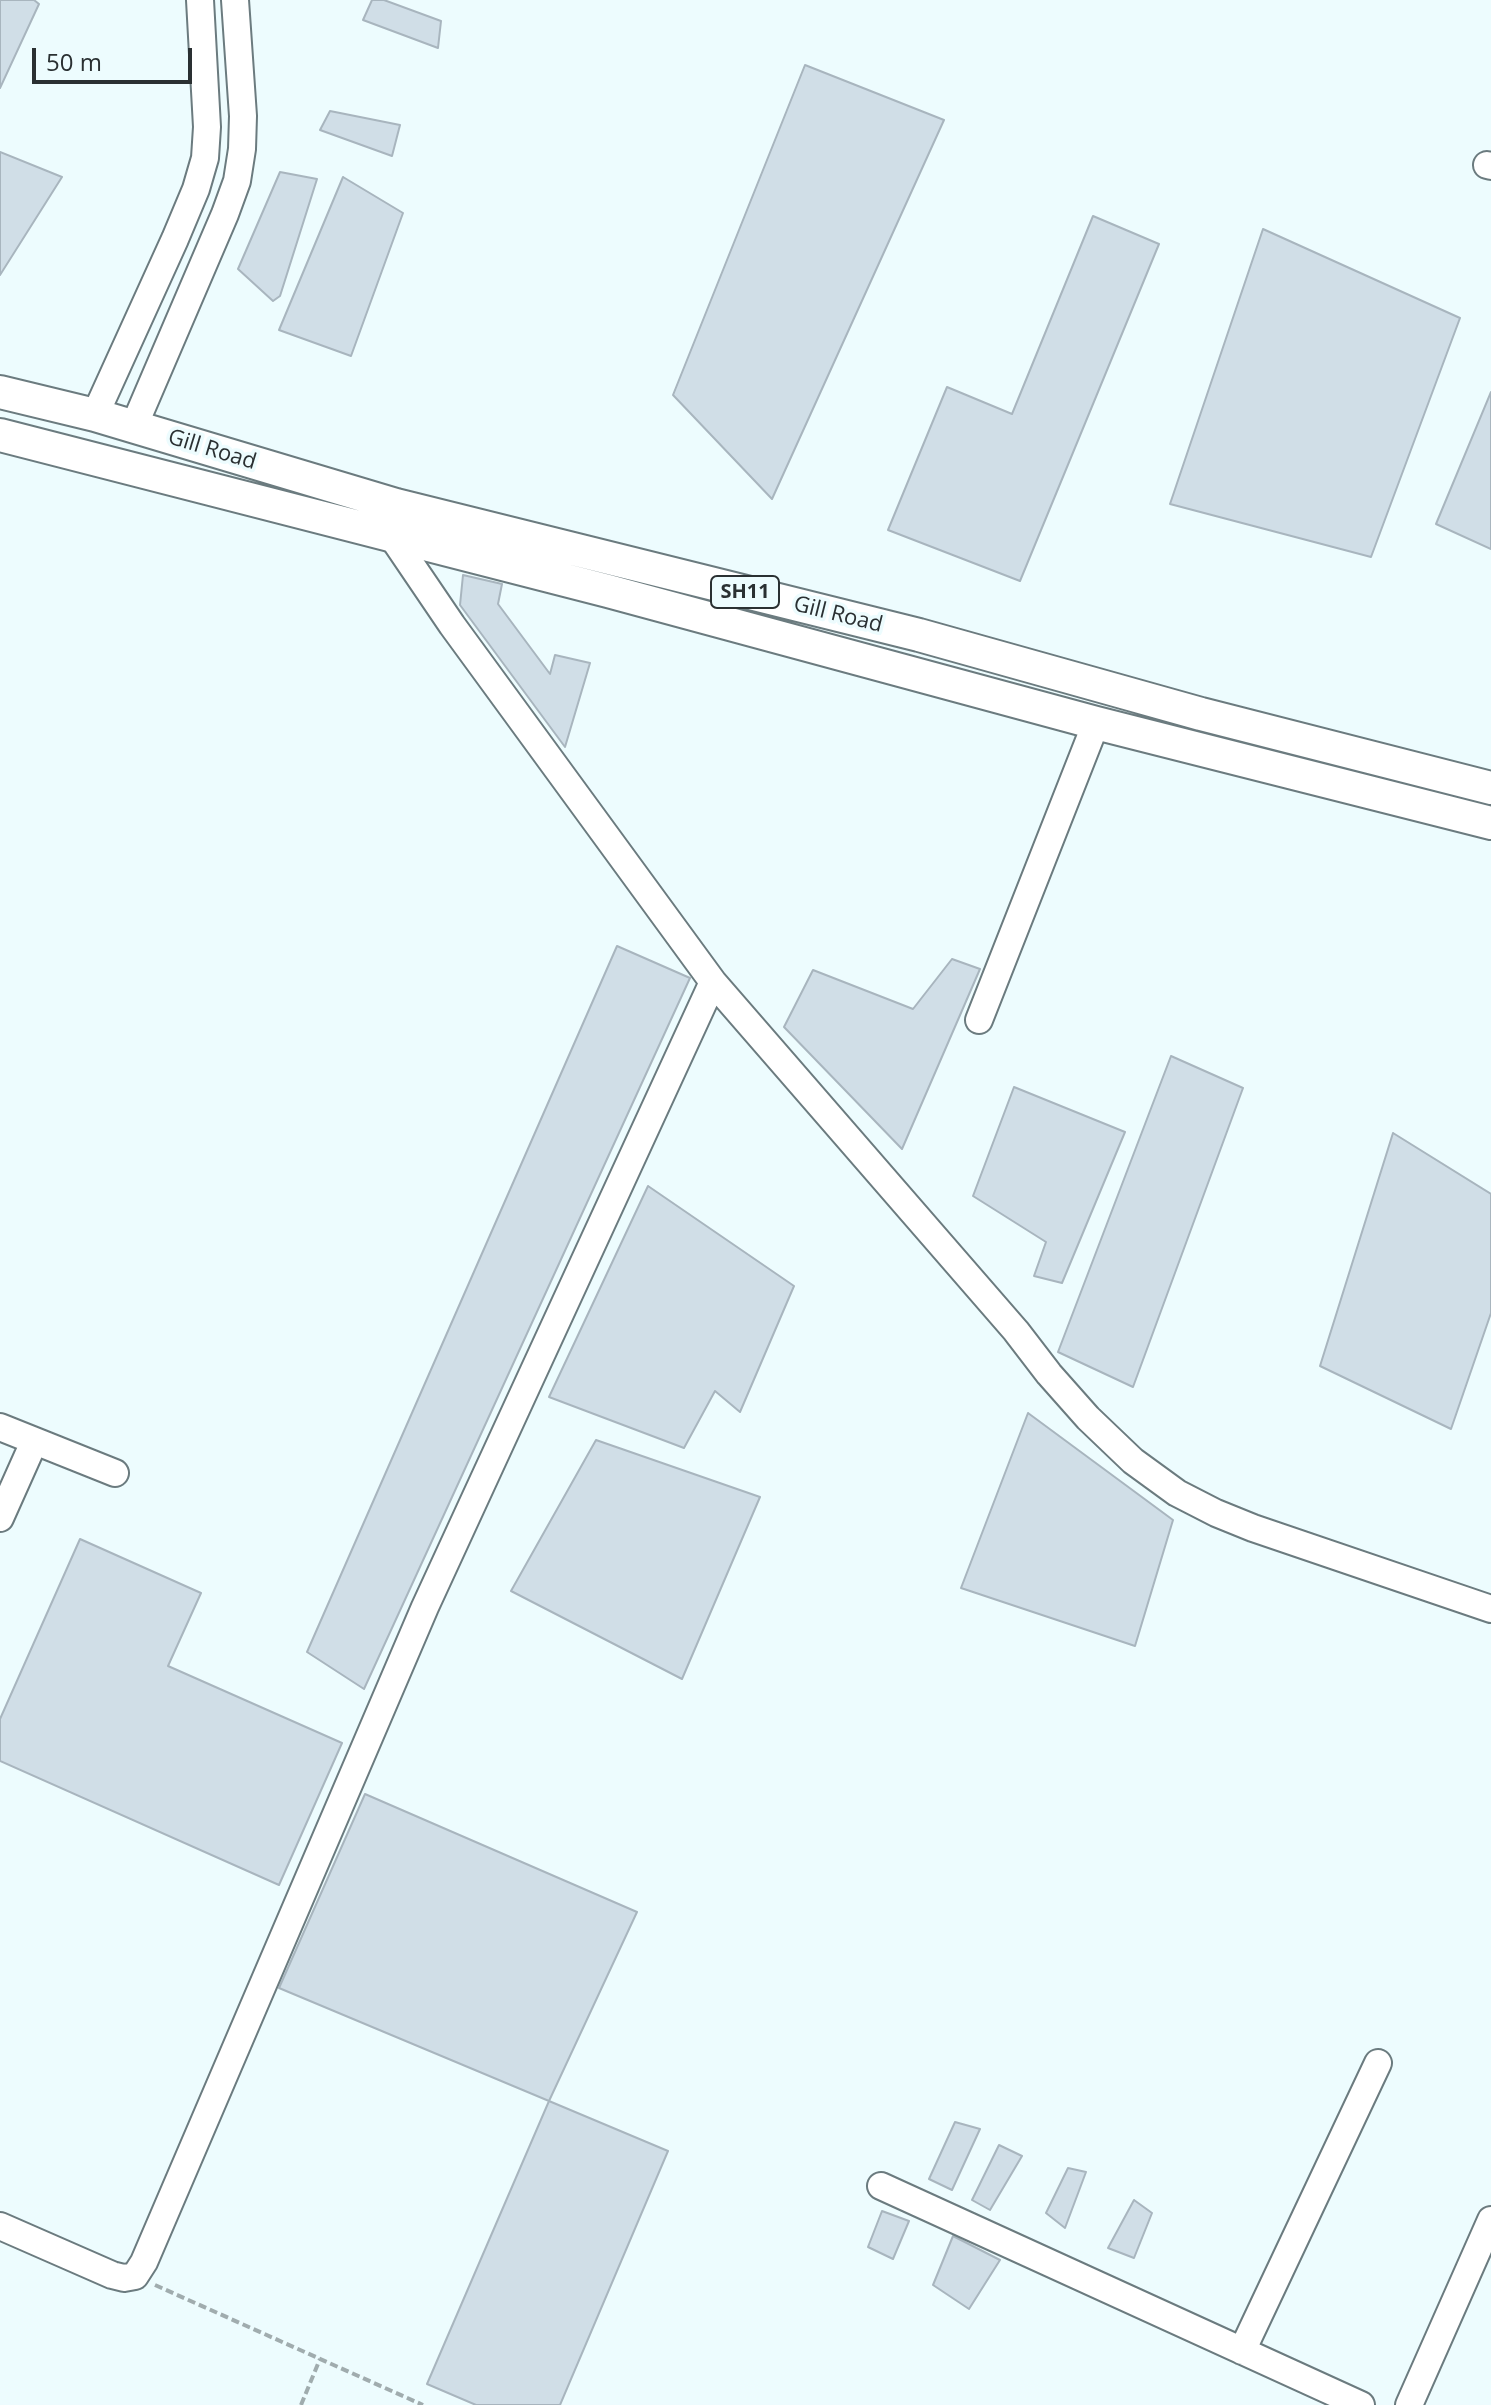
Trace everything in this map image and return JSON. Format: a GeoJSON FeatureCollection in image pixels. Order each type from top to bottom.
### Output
{"type":"FeatureCollection","features":[{"type":"Feature","properties":{"kind":"main road","name":"Gill Road"},"geometry":{"type":"LineString","coordinates":[[0,392],[134,426],[396,505],[903,631],[1201,714],[1491,788]]}},
{"type":"Feature","properties":{"kind":"main road","name":"SH11"},"geometry":{"type":"LineString","coordinates":[[0,435],[608,591],[1096,723],[1491,823]]}},
{"type":"Feature","properties":{"kind":"street"},"geometry":{"type":"LineString","coordinates":[[95,415],[175,239],[205,158],[207,127],[200,0]]}},
{"type":"Feature","properties":{"kind":"street"},"geometry":{"type":"LineString","coordinates":[[134,426],[237,181],[243,116],[235,0]]}},
{"type":"Feature","properties":{"kind":"street"},"geometry":{"type":"LineString","coordinates":[[203,44],[238,41]]}},
{"type":"Feature","properties":{"kind":"street"},"geometry":{"type":"LineString","coordinates":[[175,239],[209,253]]}},
{"type":"Feature","properties":{"kind":"street"},"geometry":{"type":"LineString","coordinates":[[122,355],[159,369]]}},
{"type":"Feature","properties":{"kind":"street"},"geometry":{"type":"LineString","coordinates":[[393,538],[462,638],[713,982],[1088,1418],[1133,1461],[1177,1493],[1216,1513],[1491,1609]]}},
{"type":"Feature","properties":{"kind":"street"},"geometry":{"type":"LineString","coordinates":[[979,1020],[1096,723]]}},
{"type":"Feature","properties":{"kind":"street"},"geometry":{"type":"LineString","coordinates":[[0,2226],[124,2278],[135,2276],[144,2262],[425,1607],[713,982]]}},
{"type":"Feature","properties":{"kind":"street"},"geometry":{"type":"LineString","coordinates":[[0,1427],[115,1473]]}},
{"type":"Feature","properties":{"kind":"street"},"geometry":{"type":"LineString","coordinates":[[0,1518],[34,1442]]}},
{"type":"Feature","properties":{"kind":"street"},"geometry":{"type":"LineString","coordinates":[[1242,2351],[1378,2063]]}},
{"type":"Feature","properties":{"kind":"street"},"geometry":{"type":"LineString","coordinates":[[881,2186],[1361,2405]]}},
{"type":"Feature","properties":{"kind":"street"},"geometry":{"type":"LineString","coordinates":[[1409,2405],[1491,2220]]}},
{"type":"Feature","properties":{"kind":"path"},"geometry":{"type":"LineString","coordinates":[[135,2276],[423,2405]]}},
{"type":"Feature","properties":{"kind":"path"},"geometry":{"type":"LineString","coordinates":[[301,2405],[320,2359]]}},
{"type":"Feature","properties":{"kind":"building"},"geometry":{"type":"Polygon","coordinates":[[[0,0],[34,0],[39,4],[0,88],[0,0]]]}},
{"type":"Feature","properties":{"kind":"building"},"geometry":{"type":"Polygon","coordinates":[[[372,0],[384,0],[441,21],[438,48],[363,20],[372,0]]]}},
{"type":"Feature","properties":{"kind":"building"},"geometry":{"type":"Polygon","coordinates":[[[805,65],[944,120],[772,499],[673,395],[805,65]]]}},
{"type":"Feature","properties":{"kind":"building"},"geometry":{"type":"Polygon","coordinates":[[[330,111],[400,125],[392,156],[320,130],[330,111]]]}},
{"type":"Feature","properties":{"kind":"building"},"geometry":{"type":"Polygon","coordinates":[[[0,152],[62,177],[0,275],[0,152]]]}},
{"type":"Feature","properties":{"kind":"building"},"geometry":{"type":"Polygon","coordinates":[[[280,172],[317,179],[280,296],[273,301],[238,269],[280,172]]]}},
{"type":"Feature","properties":{"kind":"building"},"geometry":{"type":"Polygon","coordinates":[[[343,177],[403,213],[351,356],[279,330],[343,177]]]}},
{"type":"Feature","properties":{"kind":"building"},"geometry":{"type":"Polygon","coordinates":[[[1093,216],[1159,244],[1020,581],[888,530],[947,387],[1012,414],[1093,216]]]}},
{"type":"Feature","properties":{"kind":"building"},"geometry":{"type":"Polygon","coordinates":[[[1263,229],[1460,318],[1371,557],[1170,504],[1263,229]]]}},
{"type":"Feature","properties":{"kind":"building"},"geometry":{"type":"Polygon","coordinates":[[[1491,392],[1491,549],[1436,524],[1491,392]]]}},
{"type":"Feature","properties":{"kind":"building"},"geometry":{"type":"Polygon","coordinates":[[[463,575],[502,584],[498,604],[550,674],[555,655],[590,663],[565,747],[460,605],[463,575]]]}},
{"type":"Feature","properties":{"kind":"building"},"geometry":{"type":"Polygon","coordinates":[[[617,946],[690,978],[364,1689],[307,1652],[617,946]]]}},
{"type":"Feature","properties":{"kind":"building"},"geometry":{"type":"Polygon","coordinates":[[[952,959],[980,969],[902,1149],[784,1027],[813,970],[913,1009],[952,959]]]}},
{"type":"Feature","properties":{"kind":"building"},"geometry":{"type":"Polygon","coordinates":[[[1171,1056],[1243,1088],[1133,1387],[1058,1352],[1171,1056]]]}},
{"type":"Feature","properties":{"kind":"building"},"geometry":{"type":"Polygon","coordinates":[[[1014,1087],[1125,1132],[1062,1283],[1034,1276],[1046,1242],[973,1196],[1014,1087]]]}},
{"type":"Feature","properties":{"kind":"building"},"geometry":{"type":"Polygon","coordinates":[[[1393,1133],[1491,1194],[1491,1313],[1451,1429],[1320,1366],[1393,1133]]]}},
{"type":"Feature","properties":{"kind":"building"},"geometry":{"type":"Polygon","coordinates":[[[648,1186],[794,1286],[740,1412],[715,1391],[684,1448],[549,1397],[648,1186]]]}},
{"type":"Feature","properties":{"kind":"building"},"geometry":{"type":"Polygon","coordinates":[[[1028,1413],[1173,1520],[1135,1646],[961,1588],[1028,1413]]]}},
{"type":"Feature","properties":{"kind":"building"},"geometry":{"type":"Polygon","coordinates":[[[596,1440],[760,1497],[682,1679],[511,1591],[596,1440]]]}},
{"type":"Feature","properties":{"kind":"building"},"geometry":{"type":"Polygon","coordinates":[[[80,1539],[201,1593],[168,1666],[342,1743],[279,1885],[0,1761],[0,1719],[80,1539]]]}},
{"type":"Feature","properties":{"kind":"building"},"geometry":{"type":"Polygon","coordinates":[[[365,1794],[637,1912],[549,2101],[279,1988],[365,1794]]]}},
{"type":"Feature","properties":{"kind":"building"},"geometry":{"type":"Polygon","coordinates":[[[549,2101],[668,2151],[560,2405],[476,2405],[427,2384],[549,2101]]]}},
{"type":"Feature","properties":{"kind":"building"},"geometry":{"type":"Polygon","coordinates":[[[955,2122],[980,2129],[952,2190],[929,2179],[955,2122]]]}},
{"type":"Feature","properties":{"kind":"building"},"geometry":{"type":"Polygon","coordinates":[[[999,2145],[1022,2156],[990,2210],[972,2200],[999,2145]]]}},
{"type":"Feature","properties":{"kind":"building"},"geometry":{"type":"Polygon","coordinates":[[[1068,2168],[1086,2172],[1065,2228],[1046,2213],[1068,2168]]]}},
{"type":"Feature","properties":{"kind":"building"},"geometry":{"type":"Polygon","coordinates":[[[1134,2200],[1152,2213],[1134,2258],[1108,2248],[1134,2200]]]}},
{"type":"Feature","properties":{"kind":"building"},"geometry":{"type":"Polygon","coordinates":[[[882,2211],[909,2221],[893,2259],[868,2247],[882,2211]]]}},
{"type":"Feature","properties":{"kind":"building"},"geometry":{"type":"Polygon","coordinates":[[[953,2236],[1000,2260],[969,2309],[933,2285],[953,2236]]]}}]}
